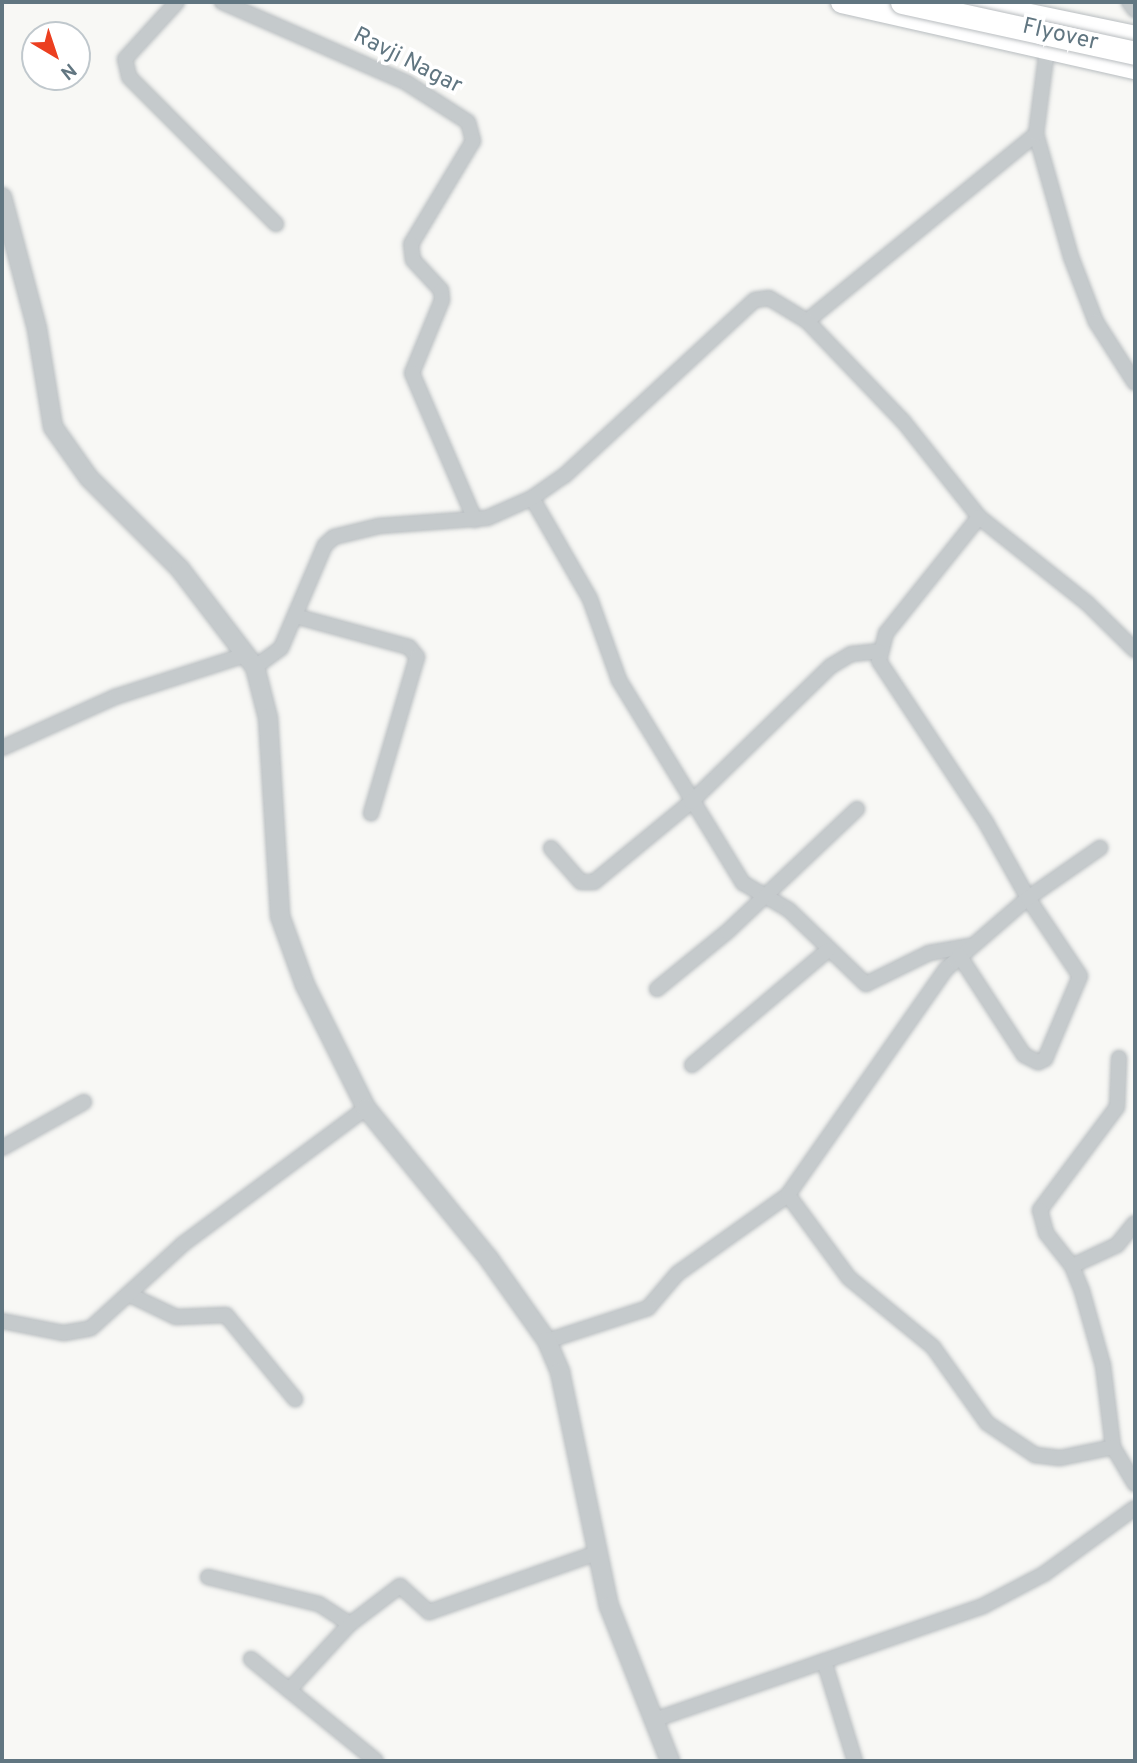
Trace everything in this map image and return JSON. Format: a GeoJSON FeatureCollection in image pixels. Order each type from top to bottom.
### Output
{"type":"FeatureCollection","features":[{"type":"Feature","properties":{"kind":"highway","name":"Flyover"},"geometry":{"type":"LineString","coordinates":[[902,2],[1135,53]]}},
{"type":"Feature","properties":{"kind":"main road"},"geometry":{"type":"LineString","coordinates":[[841,2],[1135,68]]}},
{"type":"Feature","properties":{"kind":"main road"},"geometry":{"type":"LineString","coordinates":[[972,2],[1135,36]]}},
{"type":"Feature","properties":{"kind":"street"},"geometry":{"type":"LineString","coordinates":[[177,2],[125,59],[129,77],[276,224]]}},
{"type":"Feature","properties":{"kind":"street","name":"Ravji Nagar"},"geometry":{"type":"LineString","coordinates":[[222,2],[407,83],[468,122],[473,141],[411,244],[413,260],[441,290],[443,300],[412,373],[475,520]]}},
{"type":"Feature","properties":{"kind":"street"},"geometry":{"type":"LineString","coordinates":[[936,2],[938,24]]}},
{"type":"Feature","properties":{"kind":"street"},"geometry":{"type":"LineString","coordinates":[[1129,2],[1135,10]]}},
{"type":"Feature","properties":{"kind":"street"},"geometry":{"type":"LineString","coordinates":[[1050,18],[1036,134],[1070,257],[1096,322],[1135,383]]}},
{"type":"Feature","properties":{"kind":"street"},"geometry":{"type":"LineString","coordinates":[[807,321],[1036,134]]}},
{"type":"Feature","properties":{"kind":"street"},"geometry":{"type":"LineString","coordinates":[[2,197],[37,330],[53,427],[89,478],[180,569],[250,661],[268,718],[280,916],[287,946],[366,1108],[456,1216],[547,1341],[576,1430],[609,1606],[670,1761]]}},
{"type":"Feature","properties":{"kind":"street"},"geometry":{"type":"LineString","coordinates":[[2,748],[115,697],[250,661],[281,648],[325,545],[334,537],[379,526],[475,520],[532,498],[594,450],[746,306],[769,298],[807,321],[903,421],[979,517],[1087,603],[1135,650]]}},
{"type":"Feature","properties":{"kind":"street"},"geometry":{"type":"LineString","coordinates":[[532,498],[590,599],[620,680],[732,869],[789,910],[866,984],[929,953],[964,951]]}},
{"type":"Feature","properties":{"kind":"street"},"geometry":{"type":"LineString","coordinates":[[964,951],[1024,1055],[1038,1062],[1045,1059],[1080,976],[1028,898],[985,821],[883,672],[878,651],[886,633],[979,517]]}},
{"type":"Feature","properties":{"kind":"street"},"geometry":{"type":"LineString","coordinates":[[295,616],[398,643],[417,657],[371,813]]}},
{"type":"Feature","properties":{"kind":"street"},"geometry":{"type":"LineString","coordinates":[[551,848],[589,884],[691,802],[840,659],[878,651]]}},
{"type":"Feature","properties":{"kind":"street"},"geometry":{"type":"LineString","coordinates":[[657,989],[766,896],[857,808]]}},
{"type":"Feature","properties":{"kind":"street"},"geometry":{"type":"LineString","coordinates":[[547,1341],[648,1308],[677,1274],[788,1195],[964,951],[1028,898],[1100,848]]}},
{"type":"Feature","properties":{"kind":"street"},"geometry":{"type":"LineString","coordinates":[[692,1065],[828,950]]}},
{"type":"Feature","properties":{"kind":"street"},"geometry":{"type":"LineString","coordinates":[[1119,1058],[1116,1107],[1040,1210],[1046,1233],[1072,1266],[1103,1364],[1113,1447],[1135,1484]]}},
{"type":"Feature","properties":{"kind":"street"},"geometry":{"type":"LineString","coordinates":[[2,1148],[83,1102]]}},
{"type":"Feature","properties":{"kind":"street"},"geometry":{"type":"LineString","coordinates":[[2,1321],[77,1333],[91,1328],[183,1244],[366,1108]]}},
{"type":"Feature","properties":{"kind":"street"},"geometry":{"type":"LineString","coordinates":[[788,1195],[849,1278],[933,1347],[987,1423],[1035,1455],[1060,1458],[1113,1447]]}},
{"type":"Feature","properties":{"kind":"street"},"geometry":{"type":"LineString","coordinates":[[1072,1266],[1117,1245],[1135,1223]]}},
{"type":"Feature","properties":{"kind":"street"},"geometry":{"type":"LineString","coordinates":[[128,1294],[190,1320],[226,1315],[295,1399]]}},
{"type":"Feature","properties":{"kind":"street"},"geometry":{"type":"LineString","coordinates":[[654,1720],[824,1661],[1020,1588],[1135,1508]]}},
{"type":"Feature","properties":{"kind":"street"},"geometry":{"type":"LineString","coordinates":[[289,1690],[350,1624],[400,1586],[429,1612],[599,1552]]}},
{"type":"Feature","properties":{"kind":"street"},"geometry":{"type":"LineString","coordinates":[[208,1577],[319,1604],[350,1624]]}},
{"type":"Feature","properties":{"kind":"street"},"geometry":{"type":"LineString","coordinates":[[251,1659],[376,1761]]}},
{"type":"Feature","properties":{"kind":"street"},"geometry":{"type":"LineString","coordinates":[[824,1661],[855,1761]]}}]}
